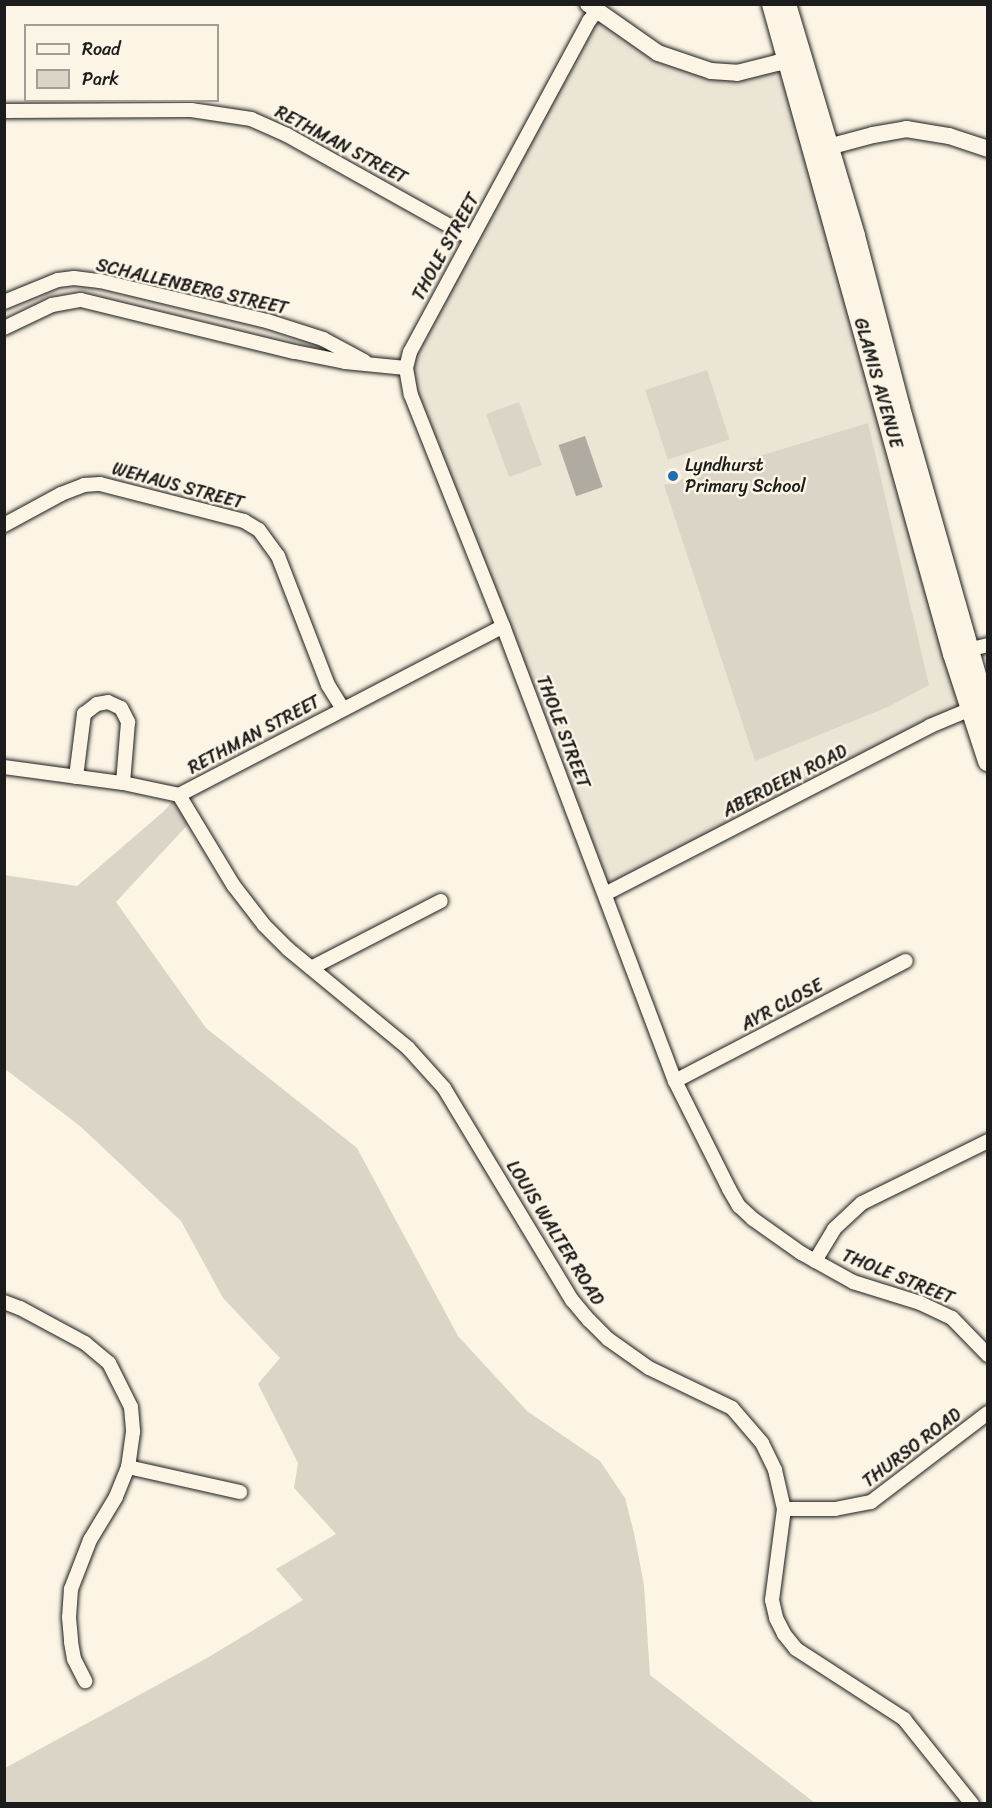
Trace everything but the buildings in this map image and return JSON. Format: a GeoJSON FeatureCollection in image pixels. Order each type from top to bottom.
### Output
{"type":"FeatureCollection","features":[{"type":"Feature","properties":{"kind":"main road","name":"GLAMIS AVENUE"},"geometry":{"type":"LineString","coordinates":[[772,4],[794,55],[822,149],[960,652],[980,710],[987,761]]}},
{"type":"Feature","properties":{"kind":"main road","name":"GLAMIS AVENUE"},"geometry":{"type":"LineString","coordinates":[[786,4],[794,55]]}},
{"type":"Feature","properties":{"kind":"street"},"geometry":{"type":"LineString","coordinates":[[593,8],[658,53],[711,71],[737,73],[794,55]]}},
{"type":"Feature","properties":{"kind":"street","name":"THOLE STREET"},"geometry":{"type":"LineString","coordinates":[[593,8],[589,21],[407,359],[406,368],[417,410],[503,626],[675,1082],[739,1206],[815,1262],[853,1282],[920,1303],[952,1318],[987,1355]]}},
{"type":"Feature","properties":{"kind":"street","name":"RETHMAN STREET"},"geometry":{"type":"LineString","coordinates":[[4,111],[191,110],[251,118],[287,135],[471,238]]}},
{"type":"Feature","properties":{"kind":"street"},"geometry":{"type":"LineString","coordinates":[[822,149],[873,135],[906,129],[950,136],[987,149]]}},
{"type":"Feature","properties":{"kind":"street","name":"SCHALLENBERG STREET"},"geometry":{"type":"LineString","coordinates":[[4,302],[58,280],[74,278],[100,281],[267,321],[323,339],[369,363]]}},
{"type":"Feature","properties":{"kind":"street","name":"SCHALLENBERG STREET"},"geometry":{"type":"LineString","coordinates":[[4,328],[52,305],[81,300],[295,352],[406,368]]}},
{"type":"Feature","properties":{"kind":"street","name":"WEHAUS STREET"},"geometry":{"type":"LineString","coordinates":[[4,525],[61,494],[84,485],[100,484],[244,521],[259,530],[278,556],[328,685],[343,709]]}},
{"type":"Feature","properties":{"kind":"street","name":"RETHMAN STREET"},"geometry":{"type":"LineString","coordinates":[[4,767],[123,783],[179,795],[503,626]]}},
{"type":"Feature","properties":{"kind":"street"},"geometry":{"type":"LineString","coordinates":[[960,652],[987,645]]}},
{"type":"Feature","properties":{"kind":"street"},"geometry":{"type":"LineString","coordinates":[[76,777],[84,714],[97,704],[108,702],[121,708],[128,722],[123,783]]}},
{"type":"Feature","properties":{"kind":"street","name":"ABERDEEN ROAD"},"geometry":{"type":"LineString","coordinates":[[605,894],[930,726],[980,710]]}},
{"type":"Feature","properties":{"kind":"street","name":"LOUIS WALTER ROAD"},"geometry":{"type":"LineString","coordinates":[[179,795],[234,886],[264,925],[311,968],[408,1048],[444,1088],[572,1300],[589,1320],[635,1358],[723,1402],[745,1421],[767,1451],[775,1470],[784,1509],[772,1600],[776,1618],[784,1634],[796,1649],[904,1719],[972,1803]]}},
{"type":"Feature","properties":{"kind":"street"},"geometry":{"type":"LineString","coordinates":[[311,968],[441,901]]}},
{"type":"Feature","properties":{"kind":"street","name":"AYR CLOSE"},"geometry":{"type":"LineString","coordinates":[[675,1082],[906,961]]}},
{"type":"Feature","properties":{"kind":"street"},"geometry":{"type":"LineString","coordinates":[[815,1262],[834,1229],[862,1203],[987,1141]]}},
{"type":"Feature","properties":{"kind":"street"},"geometry":{"type":"LineString","coordinates":[[4,1302],[20,1308],[85,1343],[109,1363],[131,1407],[133,1431],[128,1467],[116,1497],[90,1540],[71,1589],[69,1617],[71,1642],[74,1659],[85,1681]]}},
{"type":"Feature","properties":{"kind":"street","name":"THURSO ROAD"},"geometry":{"type":"LineString","coordinates":[[784,1509],[835,1509],[871,1502],[987,1413]]}},
{"type":"Feature","properties":{"kind":"street"},"geometry":{"type":"LineString","coordinates":[[128,1467],[240,1491]]}},
{"type":"Feature","properties":{"kind":"shaded area","name":"Lyndhurst Primary School"},"geometry":{"type":"Polygon","coordinates":[[[598,12],[710,72],[786,59],[971,709],[605,893],[406,368],[598,12]]]}},
{"type":"Feature","properties":{"kind":"shaded area"},"geometry":{"type":"Polygon","coordinates":[[[585,436],[603,487],[576,496],[559,445],[585,436]]]}},
{"type":"Feature","properties":{"kind":"green space"},"geometry":{"type":"Polygon","coordinates":[[[707,370],[730,439],[668,460],[645,390],[707,370]]]}},
{"type":"Feature","properties":{"kind":"green space"},"geometry":{"type":"Polygon","coordinates":[[[519,402],[542,465],[509,477],[486,414],[519,402]]]}},
{"type":"Feature","properties":{"kind":"green space"},"geometry":{"type":"Polygon","coordinates":[[[868,423],[929,685],[890,706],[755,761],[664,485],[868,423]]]}},
{"type":"Feature","properties":{"kind":"green space"},"geometry":{"type":"Polygon","coordinates":[[[179,795],[193,819],[116,902],[206,1028],[357,1148],[458,1336],[527,1411],[600,1461],[625,1498],[634,1533],[644,1585],[650,1675],[815,1803],[5,1803],[5,1768],[207,1658],[303,1600],[276,1569],[336,1534],[294,1488],[298,1463],[258,1384],[280,1358],[223,1298],[181,1221],[80,1126],[5,1069],[4,875],[77,886],[163,812],[179,795]]]}},
{"type":"Feature","properties":{"kind":"place","name":"Lyndhurst Primary School"},"geometry":{"type":"Point","coordinates":[673,476]}}]}
